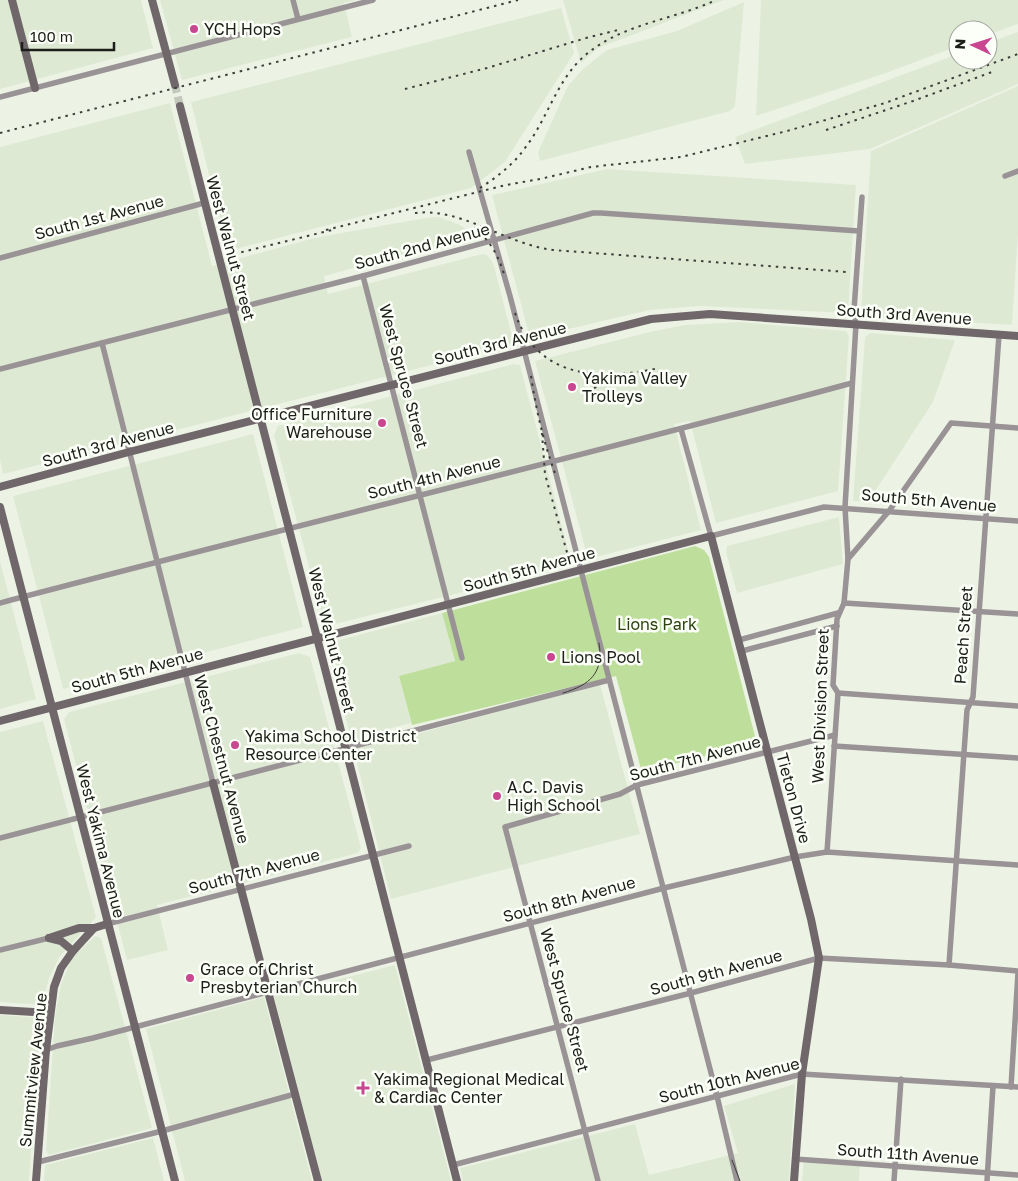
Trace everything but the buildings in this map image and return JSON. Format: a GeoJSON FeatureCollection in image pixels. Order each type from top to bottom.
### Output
{"type":"FeatureCollection","features":[{"type":"Feature","properties":{"kind":"street"},"geometry":{"type":"LineString","coordinates":[[12,0],[35,88]]}},
{"type":"Feature","properties":{"kind":"street"},"geometry":{"type":"LineString","coordinates":[[152,0],[175,85]]}},
{"type":"Feature","properties":{"kind":"street"},"geometry":{"type":"LineString","coordinates":[[293,0],[298,19]]}},
{"type":"Feature","properties":{"kind":"street"},"geometry":{"type":"LineString","coordinates":[[0,97],[373,0]]}},
{"type":"Feature","properties":{"kind":"street","name":"West Walnut Street"},"geometry":{"type":"LineString","coordinates":[[180,106],[457,1181]]}},
{"type":"Feature","properties":{"kind":"street"},"geometry":{"type":"LineString","coordinates":[[469,152],[495,240],[664,888],[737,1181]]}},
{"type":"Feature","properties":{"kind":"street"},"geometry":{"type":"LineString","coordinates":[[1005,176],[1018,171]]}},
{"type":"Feature","properties":{"kind":"street","name":"West Division Street"},"geometry":{"type":"LineString","coordinates":[[827,852],[838,693],[833,685],[837,626],[838,613],[844,602],[848,559],[845,507],[856,324],[854,310],[858,231],[862,197]]}},
{"type":"Feature","properties":{"kind":"street","name":"South 1st Avenue"},"geometry":{"type":"LineString","coordinates":[[0,258],[204,203]]}},
{"type":"Feature","properties":{"kind":"street","name":"South 2nd Avenue"},"geometry":{"type":"LineString","coordinates":[[0,369],[363,276],[601,212],[858,231]]}},
{"type":"Feature","properties":{"kind":"street","name":"West Spruce Street"},"geometry":{"type":"LineString","coordinates":[[363,276],[462,658]]}},
{"type":"Feature","properties":{"kind":"street","name":"South 3rd Avenue"},"geometry":{"type":"LineString","coordinates":[[0,487],[129,452],[651,319],[710,314],[1018,336]]}},
{"type":"Feature","properties":{"kind":"street","name":"Peach Street"},"geometry":{"type":"LineString","coordinates":[[948,965],[957,861],[966,710],[973,697],[999,335]]}},
{"type":"Feature","properties":{"kind":"street","name":"West Chestnut Avenue"},"geometry":{"type":"LineString","coordinates":[[102,343],[213,784],[318,1181]]}},
{"type":"Feature","properties":{"kind":"street","name":"South 4th Avenue"},"geometry":{"type":"LineString","coordinates":[[0,603],[157,564],[552,460],[681,429],[852,383]]}},
{"type":"Feature","properties":{"kind":"street"},"geometry":{"type":"LineString","coordinates":[[848,559],[889,511],[951,423],[1018,428]]}},
{"type":"Feature","properties":{"kind":"street","name":"Tieton Drive"},"geometry":{"type":"LineString","coordinates":[[681,429],[742,651],[811,919],[819,958],[802,1074],[794,1181]]}},
{"type":"Feature","properties":{"kind":"street","name":"West Yakima Avenue"},"geometry":{"type":"LineString","coordinates":[[0,507],[175,1181]]}},
{"type":"Feature","properties":{"kind":"street","name":"South 5th Avenue"},"geometry":{"type":"LineString","coordinates":[[0,721],[824,507],[845,507],[1018,521]]}},
{"type":"Feature","properties":{"kind":"street"},"geometry":{"type":"LineString","coordinates":[[844,602],[1018,614]]}},
{"type":"Feature","properties":{"kind":"street"},"geometry":{"type":"LineString","coordinates":[[739,640],[838,613]]}},
{"type":"Feature","properties":{"kind":"street"},"geometry":{"type":"LineString","coordinates":[[742,651],[837,626]]}},
{"type":"Feature","properties":{"kind":"street"},"geometry":{"type":"LineString","coordinates":[[0,838],[609,680]]}},
{"type":"Feature","properties":{"kind":"street"},"geometry":{"type":"LineString","coordinates":[[838,693],[1018,706]]}},
{"type":"Feature","properties":{"kind":"street","name":"South 7th Avenue"},"geometry":{"type":"LineString","coordinates":[[506,827],[620,794],[637,785],[835,735]]}},
{"type":"Feature","properties":{"kind":"street"},"geometry":{"type":"LineString","coordinates":[[834,746],[1018,758]]}},
{"type":"Feature","properties":{"kind":"street","name":"West Spruce Street"},"geometry":{"type":"LineString","coordinates":[[506,827],[598,1181]]}},
{"type":"Feature","properties":{"kind":"street","name":"South 7th Avenue"},"geometry":{"type":"LineString","coordinates":[[107,924],[409,846]]}},
{"type":"Feature","properties":{"kind":"street","name":"South 8th Avenue"},"geometry":{"type":"LineString","coordinates":[[46,1050],[664,888],[795,857],[827,852],[1018,865]]}},
{"type":"Feature","properties":{"kind":"street"},"geometry":{"type":"LineString","coordinates":[[0,950],[49,938],[79,928],[94,928],[107,924]]}},
{"type":"Feature","properties":{"kind":"street","name":"Summitview Avenue"},"geometry":{"type":"LineString","coordinates":[[36,1181],[52,997],[58,976],[73,951],[94,928]]}},
{"type":"Feature","properties":{"kind":"street"},"geometry":{"type":"LineString","coordinates":[[49,938],[62,941],[73,951]]}},
{"type":"Feature","properties":{"kind":"street","name":"South 9th Avenue"},"geometry":{"type":"LineString","coordinates":[[427,1060],[691,993],[819,958],[948,965],[1018,972]]}},
{"type":"Feature","properties":{"kind":"street"},"geometry":{"type":"LineString","coordinates":[[1011,1087],[1018,972]]}},
{"type":"Feature","properties":{"kind":"street"},"geometry":{"type":"LineString","coordinates":[[0,1010],[50,1013]]}},
{"type":"Feature","properties":{"kind":"street","name":"South 10th Avenue"},"geometry":{"type":"LineString","coordinates":[[453,1165],[802,1074],[1018,1087]]}},
{"type":"Feature","properties":{"kind":"street"},"geometry":{"type":"LineString","coordinates":[[894,1181],[901,1079]]}},
{"type":"Feature","properties":{"kind":"street"},"geometry":{"type":"LineString","coordinates":[[987,1181],[994,1086]]}},
{"type":"Feature","properties":{"kind":"street"},"geometry":{"type":"LineString","coordinates":[[38,1162],[162,1131],[295,1094]]}},
{"type":"Feature","properties":{"kind":"street","name":"South 11th Avenue"},"geometry":{"type":"LineString","coordinates":[[795,1160],[1018,1175]]}},
{"type":"Feature","properties":{"kind":"shaded area"},"geometry":{"type":"Polygon","coordinates":[[[0,0],[141,0],[153,48],[0,89],[0,0]]]}},
{"type":"Feature","properties":{"kind":"shaded area"},"geometry":{"type":"Polygon","coordinates":[[[160,0],[356,0],[344,3],[352,37],[182,80],[160,0]]]}},
{"type":"Feature","properties":{"kind":"shaded area"},"geometry":{"type":"Polygon","coordinates":[[[563,0],[724,0],[598,48],[581,63],[563,0]]]}},
{"type":"Feature","properties":{"kind":"shaded area"},"geometry":{"type":"Polygon","coordinates":[[[761,0],[1018,0],[1018,24],[998,31],[998,20],[948,20],[948,50],[886,73],[756,116],[761,0]]]}},
{"type":"Feature","properties":{"kind":"shaded area"},"geometry":{"type":"Polygon","coordinates":[[[744,2],[735,106],[730,111],[540,161],[538,152],[568,86],[584,68],[607,50],[677,31],[744,2]]]}},
{"type":"Feature","properties":{"kind":"shaded area"},"geometry":{"type":"Polygon","coordinates":[[[561,8],[574,53],[505,162],[471,188],[228,251],[191,102],[561,8]]]}},
{"type":"Feature","properties":{"kind":"shaded area"},"geometry":{"type":"Polygon","coordinates":[[[1018,32],[1018,84],[870,149],[745,164],[735,137],[948,58],[948,70],[998,70],[998,39],[1018,32]]]}},
{"type":"Feature","properties":{"kind":"shaded area"},"geometry":{"type":"Polygon","coordinates":[[[1018,86],[1018,234],[1012,325],[865,316],[861,312],[871,151],[1018,86]]]}},
{"type":"Feature","properties":{"kind":"shaded area"},"geometry":{"type":"Polygon","coordinates":[[[170,103],[212,266],[314,238],[439,217],[458,224],[477,235],[324,276],[328,294],[482,254],[487,255],[494,266],[514,344],[3,474],[0,460],[0,147],[170,103]]]}},
{"type":"Feature","properties":{"kind":"shaded area"},"geometry":{"type":"Polygon","coordinates":[[[607,169],[856,185],[848,313],[700,306],[650,310],[530,338],[492,195],[607,169]]]}},
{"type":"Feature","properties":{"kind":"shaded area"},"geometry":{"type":"Polygon","coordinates":[[[739,322],[846,331],[849,336],[838,491],[716,523],[690,421],[674,424],[701,530],[588,559],[535,361],[685,325],[739,322]]]}},
{"type":"Feature","properties":{"kind":"shaded area"},"geometry":{"type":"Polygon","coordinates":[[[871,333],[955,340],[933,402],[868,502],[853,501],[865,337],[871,333]]]}},
{"type":"Feature","properties":{"kind":"shaded area"},"geometry":{"type":"Polygon","coordinates":[[[514,364],[520,365],[571,561],[567,566],[331,625],[324,623],[274,435],[278,426],[514,364]]]}},
{"type":"Feature","properties":{"kind":"shaded area"},"geometry":{"type":"Polygon","coordinates":[[[253,434],[303,627],[63,689],[13,496],[253,434]]]}},
{"type":"Feature","properties":{"kind":"shaded area"},"geometry":{"type":"Polygon","coordinates":[[[839,517],[843,564],[737,593],[726,552],[727,546],[839,517]]]}},
{"type":"Feature","properties":{"kind":"shaded area"},"geometry":{"type":"Polygon","coordinates":[[[0,561],[36,699],[0,709],[0,561]]]}},
{"type":"Feature","properties":{"kind":"shaded area","name":"A.C. Davis High School"},"geometry":{"type":"Polygon","coordinates":[[[442,613],[455,661],[399,676],[411,723],[388,729],[391,741],[600,684],[640,834],[391,899],[329,651],[332,642],[442,613]]]}},
{"type":"Feature","properties":{"kind":"shaded area"},"geometry":{"type":"Polygon","coordinates":[[[299,653],[310,657],[361,848],[358,853],[157,905],[168,950],[127,960],[64,719],[69,712],[299,653]]]}},
{"type":"Feature","properties":{"kind":"shaded area"},"geometry":{"type":"Polygon","coordinates":[[[43,721],[96,917],[60,956],[49,978],[42,1005],[0,1002],[0,732],[43,721]]]}},
{"type":"Feature","properties":{"kind":"shaded area"},"geometry":{"type":"Polygon","coordinates":[[[95,936],[101,938],[152,1128],[49,1155],[46,1150],[55,1017],[61,984],[72,958],[95,936]]]}},
{"type":"Feature","properties":{"kind":"shaded area","name":"Yakima Regional Medical & Cardiac Center"},"geometry":{"type":"Polygon","coordinates":[[[395,965],[451,1181],[322,1181],[274,996],[395,965]]]}},
{"type":"Feature","properties":{"kind":"shaded area"},"geometry":{"type":"Polygon","coordinates":[[[264,997],[312,1181],[185,1181],[146,1029],[264,997]]]}},
{"type":"Feature","properties":{"kind":"shaded area"},"geometry":{"type":"Polygon","coordinates":[[[0,1015],[40,1018],[29,1181],[0,1181],[0,1015]]]}},
{"type":"Feature","properties":{"kind":"shaded area"},"geometry":{"type":"Polygon","coordinates":[[[795,1084],[789,1181],[463,1181],[460,1168],[635,1124],[649,1175],[738,1153],[724,1106],[795,1084]]]}},
{"type":"Feature","properties":{"kind":"shaded area"},"geometry":{"type":"Polygon","coordinates":[[[153,1138],[164,1181],[44,1181],[45,1165],[153,1138]]]}},
{"type":"Feature","properties":{"kind":"shaded area"},"geometry":{"type":"Polygon","coordinates":[[[804,1157],[860,1161],[859,1181],[802,1181],[804,1157]]]}},
{"type":"Feature","properties":{"kind":"green space","name":"Lions Park"},"geometry":{"type":"Polygon","coordinates":[[[695,546],[704,550],[709,557],[756,740],[752,744],[646,771],[641,769],[616,676],[412,725],[399,676],[455,661],[442,613],[695,546]]]}},
{"type":"Feature","properties":{"kind":"tunnel"},"geometry":{"type":"LineString","coordinates":[[175,85],[180,106]]}},
{"type":"Feature","properties":{"kind":"tram line"},"geometry":{"type":"LineString","coordinates":[[563,693],[581,686],[593,676],[599,662],[599,643]]}},
{"type":"Feature","properties":{"kind":"tram line"},"geometry":{"type":"LineString","coordinates":[[732,1160],[740,1181]]}},
{"type":"Feature","properties":{"kind":"railway"},"geometry":{"type":"LineString","coordinates":[[0,133],[518,0]]}},
{"type":"Feature","properties":{"kind":"railway"},"geometry":{"type":"LineString","coordinates":[[480,188],[493,180],[520,154],[539,127],[563,81],[579,61],[594,49],[610,39],[644,24],[716,0]]}},
{"type":"Feature","properties":{"kind":"railway"},"geometry":{"type":"LineString","coordinates":[[405,89],[487,68],[618,30]]}},
{"type":"Feature","properties":{"kind":"railway"},"geometry":{"type":"LineString","coordinates":[[326,230],[506,185],[591,167],[681,157],[787,131],[885,103],[1018,54]]}},
{"type":"Feature","properties":{"kind":"railway"},"geometry":{"type":"LineString","coordinates":[[826,130],[992,72]]}},
{"type":"Feature","properties":{"kind":"railway"},"geometry":{"type":"LineString","coordinates":[[415,213],[449,215],[518,241],[553,250],[847,272]]}},
{"type":"Feature","properties":{"kind":"railway"},"geometry":{"type":"LineString","coordinates":[[474,228],[493,248],[504,274]]}},
{"type":"Feature","properties":{"kind":"railway"},"geometry":{"type":"LineString","coordinates":[[234,254],[332,230]]}},
{"type":"Feature","properties":{"kind":"railway"},"geometry":{"type":"LineString","coordinates":[[515,313],[525,335],[539,351],[555,363],[573,370],[593,374],[614,374],[659,368]]}},
{"type":"Feature","properties":{"kind":"railway"},"geometry":{"type":"LineString","coordinates":[[531,376],[541,427],[556,476]]}},
{"type":"Feature","properties":{"kind":"railway"},"geometry":{"type":"LineString","coordinates":[[594,388],[625,376]]}},
{"type":"Feature","properties":{"kind":"railway"},"geometry":{"type":"LineString","coordinates":[[542,433],[545,474],[568,556]]}},
{"type":"Feature","properties":{"kind":"place","name":"YCH Hops"},"geometry":{"type":"Point","coordinates":[194,29]}},
{"type":"Feature","properties":{"kind":"place","name":"Yakima Valley Trolleys"},"geometry":{"type":"Point","coordinates":[572,387]}},
{"type":"Feature","properties":{"kind":"place","name":"Office Furniture Warehouse"},"geometry":{"type":"Point","coordinates":[382,423]}},
{"type":"Feature","properties":{"kind":"place","name":"Lions Pool"},"geometry":{"type":"Point","coordinates":[551,657]}},
{"type":"Feature","properties":{"kind":"place","name":"Yakima School District Resource Center"},"geometry":{"type":"Point","coordinates":[235,745]}},
{"type":"Feature","properties":{"kind":"place","name":"A.C. Davis High School"},"geometry":{"type":"Point","coordinates":[497,796]}},
{"type":"Feature","properties":{"kind":"place","name":"Grace of Christ Presbyterian Church"},"geometry":{"type":"Point","coordinates":[190,978]}},
{"type":"Feature","properties":{"kind":"place","name":"Yakima Regional Medical & Cardiac Center"},"geometry":{"type":"Point","coordinates":[363,1088]}}]}
